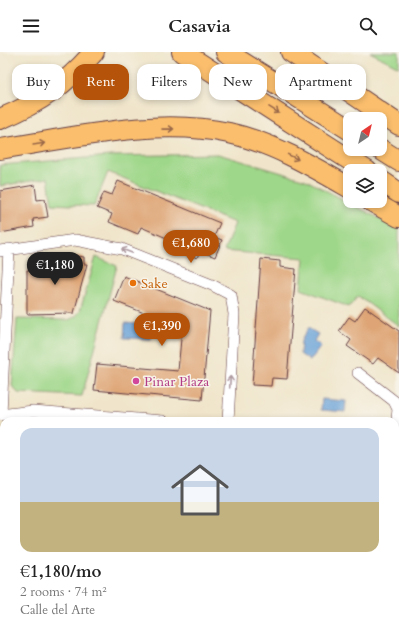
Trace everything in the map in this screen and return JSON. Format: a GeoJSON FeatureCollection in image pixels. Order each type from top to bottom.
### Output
{"type":"FeatureCollection","features":[{"type":"Feature","properties":{"kind":"highway"},"geometry":{"type":"LineString","coordinates":[[0,119],[49,95],[67,80],[94,52]]}},
{"type":"Feature","properties":{"kind":"highway"},"geometry":{"type":"LineString","coordinates":[[182,52],[356,164]]}},
{"type":"Feature","properties":{"kind":"highway"},"geometry":{"type":"LineString","coordinates":[[226,52],[343,126]]}},
{"type":"Feature","properties":{"kind":"highway"},"geometry":{"type":"LineString","coordinates":[[291,52],[399,125]]}},
{"type":"Feature","properties":{"kind":"highway"},"geometry":{"type":"LineString","coordinates":[[0,150],[132,130],[204,130],[228,133],[284,152],[343,184]]}},
{"type":"Feature","properties":{"kind":"highway"},"geometry":{"type":"LineString","coordinates":[[387,153],[399,161]]}},
{"type":"Feature","properties":{"kind":"highway"},"geometry":{"type":"LineString","coordinates":[[387,185],[399,193]]}},
{"type":"Feature","properties":{"kind":"highway"},"geometry":{"type":"LineString","coordinates":[[383,208],[399,217]]}},
{"type":"Feature","properties":{"kind":"street"},"geometry":{"type":"LineString","coordinates":[[90,417],[33,411],[1,415],[5,250],[75,240],[122,249],[212,285],[231,295],[234,314],[228,417]]}},
{"type":"Feature","properties":{"kind":"street"},"geometry":{"type":"LineString","coordinates":[[358,373],[394,401],[398,409],[397,417]]}},
{"type":"Feature","properties":{"kind":"green space"},"geometry":{"type":"Polygon","coordinates":[[[370,52],[399,52],[399,67],[370,52]]]}},
{"type":"Feature","properties":{"kind":"green space"},"geometry":{"type":"Polygon","coordinates":[[[218,154],[306,180],[343,199],[343,208],[359,208],[399,229],[399,326],[358,296],[349,307],[301,289],[304,258],[224,251],[235,223],[108,172],[94,206],[52,204],[48,178],[0,186],[0,165],[111,156],[218,154]]]}},
{"type":"Feature","properties":{"kind":"green space"},"geometry":{"type":"Polygon","coordinates":[[[96,257],[117,266],[82,396],[18,393],[12,386],[17,319],[68,320],[75,317],[80,311],[96,257]]]}},
{"type":"Feature","properties":{"kind":"water"},"geometry":{"type":"Polygon","coordinates":[[[125,323],[152,325],[151,339],[124,338],[125,323]]]}},
{"type":"Feature","properties":{"kind":"water"},"geometry":{"type":"Polygon","coordinates":[[[308,328],[318,334],[314,341],[321,346],[310,361],[300,354],[301,341],[308,328]]]}},
{"type":"Feature","properties":{"kind":"water"},"geometry":{"type":"Polygon","coordinates":[[[322,399],[346,401],[345,412],[321,410],[322,399]]]}},
{"type":"Feature","properties":{"kind":"building"},"geometry":{"type":"Polygon","coordinates":[[[118,181],[220,223],[214,237],[222,240],[215,257],[200,251],[197,258],[167,246],[169,239],[141,227],[138,234],[109,222],[112,214],[97,208],[104,192],[112,195],[118,181]]]}},
{"type":"Feature","properties":{"kind":"building"},"geometry":{"type":"Polygon","coordinates":[[[35,185],[37,200],[45,199],[48,217],[33,219],[34,227],[0,233],[0,191],[35,185]]]}},
{"type":"Feature","properties":{"kind":"building"},"geometry":{"type":"Polygon","coordinates":[[[76,256],[84,257],[84,264],[87,264],[74,313],[27,314],[27,270],[31,270],[33,265],[36,265],[36,263],[76,256]]]}},
{"type":"Feature","properties":{"kind":"building"},"geometry":{"type":"Polygon","coordinates":[[[261,259],[280,261],[280,267],[296,269],[287,379],[272,378],[271,386],[252,385],[261,259]]]}},
{"type":"Feature","properties":{"kind":"building"},"geometry":{"type":"Polygon","coordinates":[[[124,276],[210,311],[202,400],[94,390],[97,364],[178,371],[182,328],[114,301],[124,276]]]}},
{"type":"Feature","properties":{"kind":"building"},"geometry":{"type":"Polygon","coordinates":[[[365,307],[399,331],[399,373],[378,358],[373,364],[347,346],[351,340],[339,331],[349,317],[355,321],[365,307]]]}},
{"type":"Feature","properties":{"kind":"place","name":"Sake"},"geometry":{"type":"Point","coordinates":[133,283]}},
{"type":"Feature","properties":{"kind":"place","name":"Pinar Plaza"},"geometry":{"type":"Point","coordinates":[136,381]}}]}
